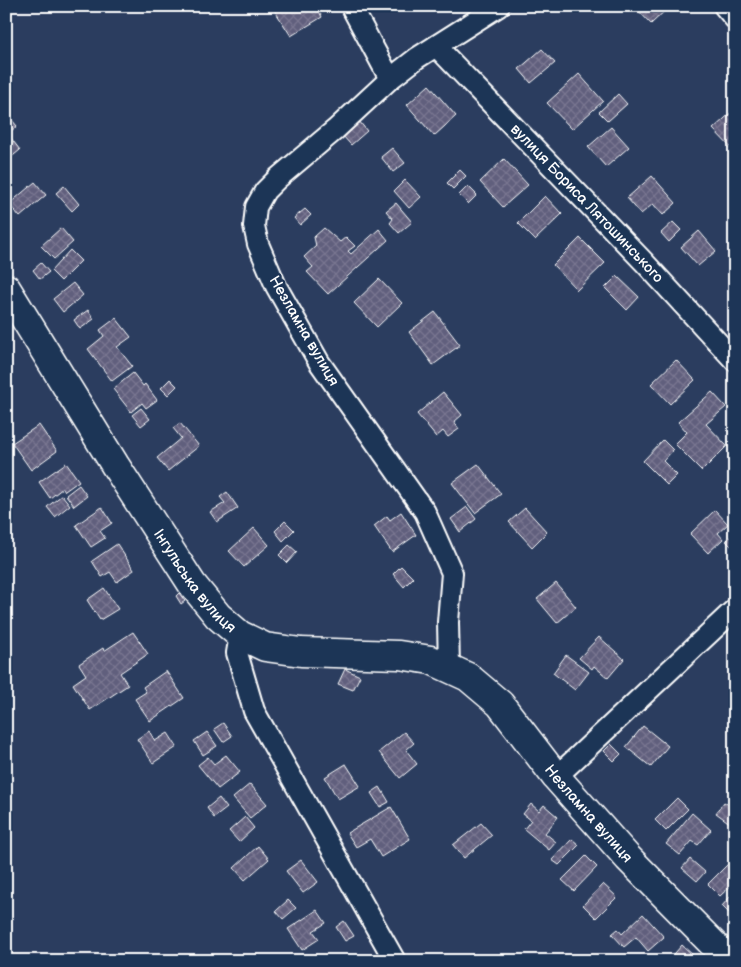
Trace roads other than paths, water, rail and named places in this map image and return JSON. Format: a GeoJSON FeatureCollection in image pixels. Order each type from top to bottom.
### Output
{"type":"FeatureCollection","features":[{"type":"Feature","properties":{"kind":"street"},"geometry":{"type":"LineString","coordinates":[[351,6],[390,79]]}},
{"type":"Feature","properties":{"kind":"street","name":"Незламна вулиця"},"geometry":{"type":"LineString","coordinates":[[449,667],[448,622],[452,573],[425,512],[319,362],[269,269],[258,244],[254,226],[256,207],[265,190],[390,79],[436,46],[499,6]]}},
{"type":"Feature","properties":{"kind":"street"},"geometry":{"type":"LineString","coordinates":[[724,6],[735,19]]}},
{"type":"Feature","properties":{"kind":"street","name":"вулиця Бориса Лятошинського"},"geometry":{"type":"LineString","coordinates":[[436,46],[644,262],[735,361]]}},
{"type":"Feature","properties":{"kind":"street","name":"Інгульська вулиця"},"geometry":{"type":"LineString","coordinates":[[6,288],[115,465],[192,584],[218,616],[240,635],[237,653],[254,711],[395,961]]}},
{"type":"Feature","properties":{"kind":"street"},"geometry":{"type":"LineString","coordinates":[[556,777],[735,609]]}},
{"type":"Feature","properties":{"kind":"street","name":"Незламна вулиця"},"geometry":{"type":"LineString","coordinates":[[240,635],[265,647],[301,652],[399,656],[431,660],[468,677],[500,704],[556,777],[628,858],[730,961]]}}]}
